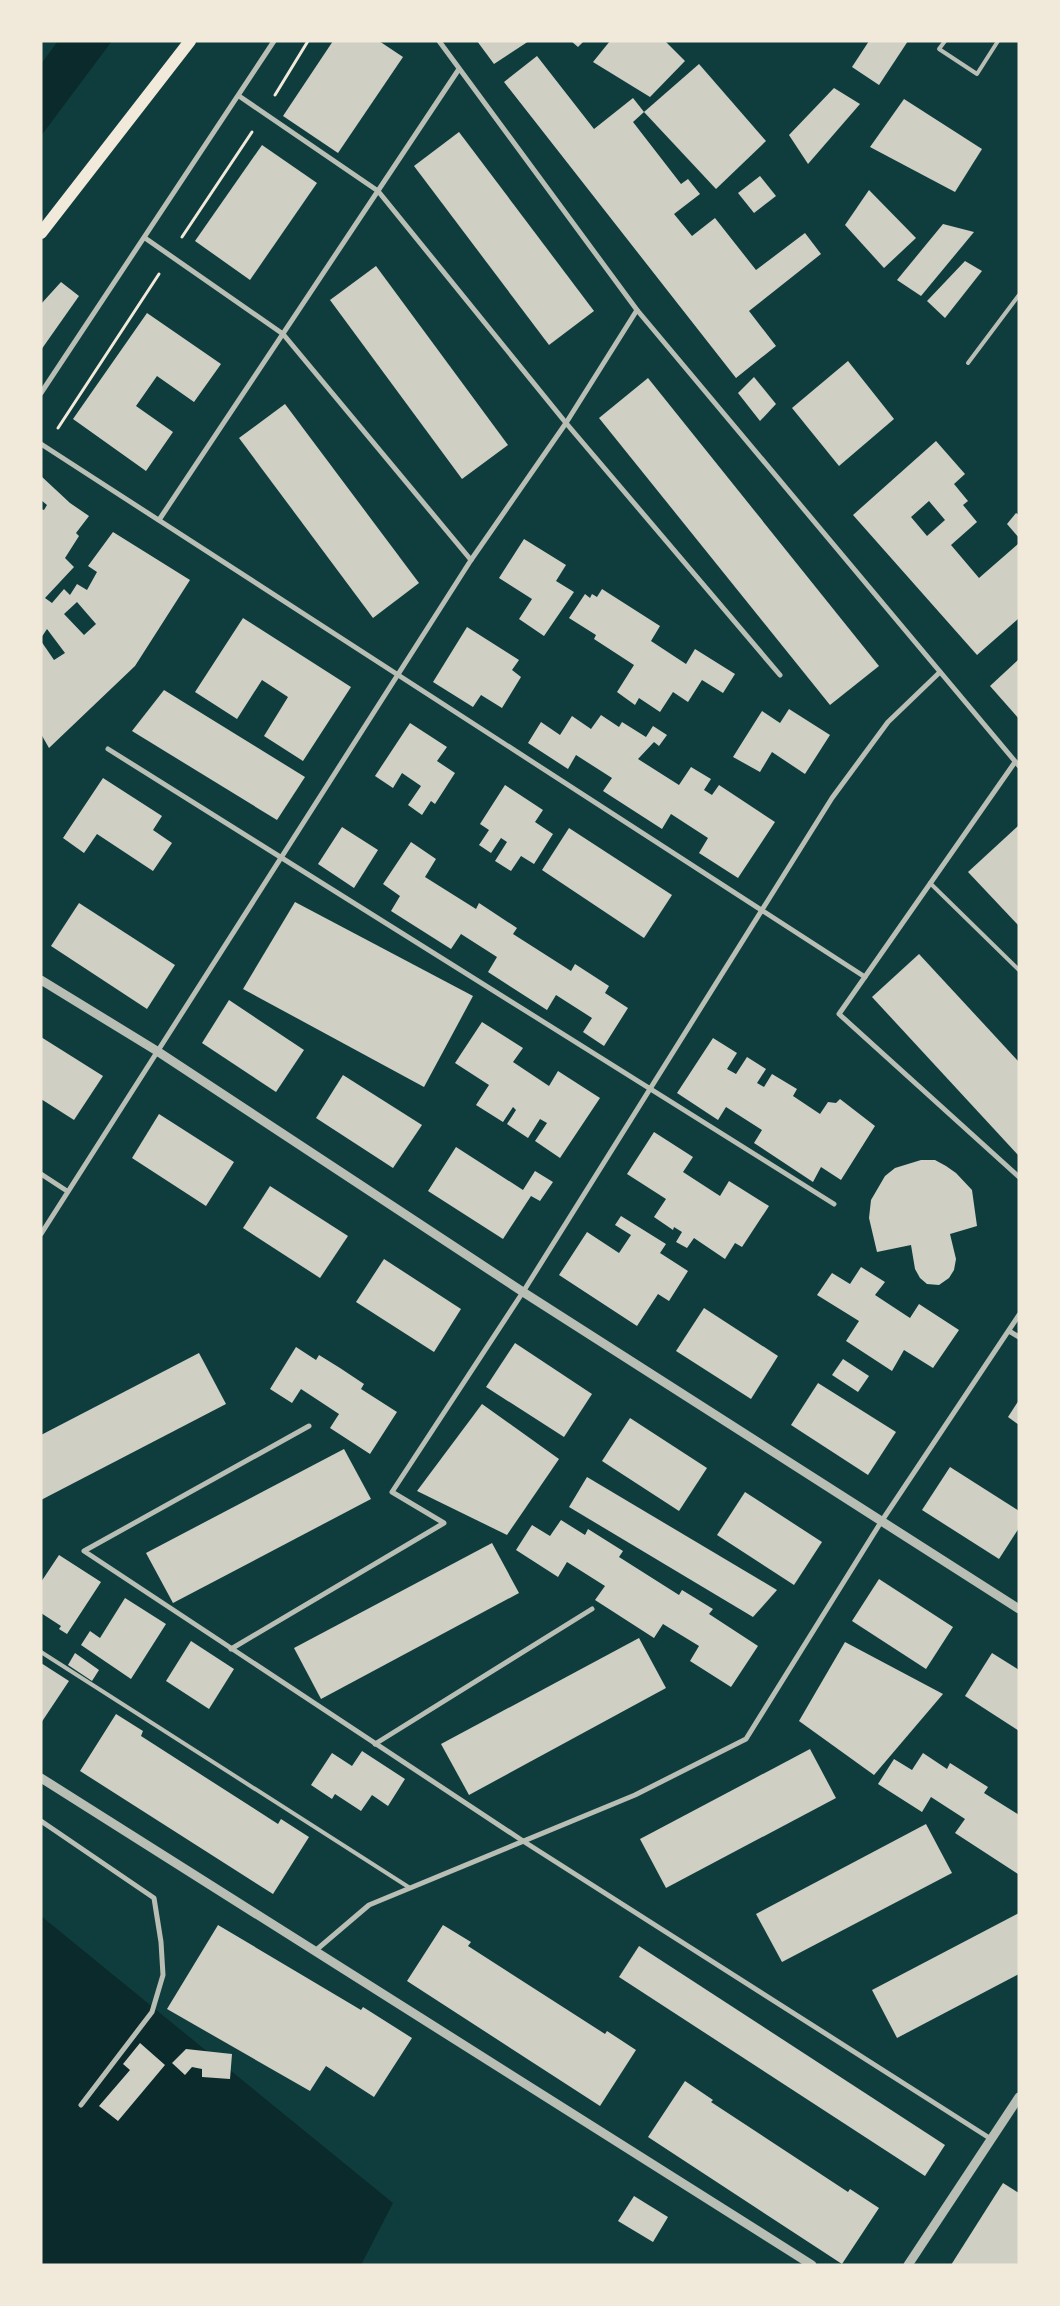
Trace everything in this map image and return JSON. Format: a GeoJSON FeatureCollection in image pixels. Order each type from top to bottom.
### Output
{"type":"FeatureCollection","features":[{"type":"Feature","properties":{"kind":"main road"},"geometry":{"type":"LineString","coordinates":[[41,233],[190,41]]}},
{"type":"Feature","properties":{"kind":"street"},"geometry":{"type":"LineString","coordinates":[[41,393],[274,41]]}},
{"type":"Feature","properties":{"kind":"street"},"geometry":{"type":"LineString","coordinates":[[439,41],[637,310],[1017,764],[930,883],[839,1014],[1019,1177]]}},
{"type":"Feature","properties":{"kind":"street"},"geometry":{"type":"LineString","coordinates":[[159,520],[460,69]]}},
{"type":"Feature","properties":{"kind":"street"},"geometry":{"type":"LineString","coordinates":[[239,96],[378,191],[566,422],[780,675]]}},
{"type":"Feature","properties":{"kind":"street"},"geometry":{"type":"LineString","coordinates":[[145,238],[283,334],[471,560]]}},
{"type":"Feature","properties":{"kind":"street"},"geometry":{"type":"LineString","coordinates":[[41,1234],[471,560],[566,422],[637,310]]}},
{"type":"Feature","properties":{"kind":"street"},"geometry":{"type":"LineString","coordinates":[[41,444],[865,977]]}},
{"type":"Feature","properties":{"kind":"street"},"geometry":{"type":"LineString","coordinates":[[231,1649],[444,1523],[392,1492],[523,1292],[832,798],[888,722],[940,672]]}},
{"type":"Feature","properties":{"kind":"street"},"geometry":{"type":"LineString","coordinates":[[108,748],[834,1204]]}},
{"type":"Feature","properties":{"kind":"street"},"geometry":{"type":"LineString","coordinates":[[41,980],[157,1051],[523,1292],[1019,1609]]}},
{"type":"Feature","properties":{"kind":"street"},"geometry":{"type":"LineString","coordinates":[[41,1174],[67,1191]]}},
{"type":"Feature","properties":{"kind":"street"},"geometry":{"type":"LineString","coordinates":[[315,1951],[368,1905],[634,1795],[746,1739],[881,1522],[1019,1315]]}},
{"type":"Feature","properties":{"kind":"street"},"geometry":{"type":"LineString","coordinates":[[1009,1331],[1019,1337]]}},
{"type":"Feature","properties":{"kind":"street"},"geometry":{"type":"LineString","coordinates":[[309,1426],[84,1551],[523,1841],[991,2140]]}},
{"type":"Feature","properties":{"kind":"street"},"geometry":{"type":"LineString","coordinates":[[375,1744],[592,1610]]}},
{"type":"Feature","properties":{"kind":"street"},"geometry":{"type":"LineString","coordinates":[[41,1778],[812,2265]]}},
{"type":"Feature","properties":{"kind":"street"},"geometry":{"type":"LineString","coordinates":[[41,1821],[154,1898],[161,1942],[163,1975],[152,2012],[81,2105]]}},
{"type":"Feature","properties":{"kind":"street"},"geometry":{"type":"LineString","coordinates":[[908,2265],[1019,2097]]}},
{"type":"Feature","properties":{"kind":"lane"},"geometry":{"type":"LineString","coordinates":[[944,41],[939,49],[977,74],[998,41]]}},
{"type":"Feature","properties":{"kind":"lane"},"geometry":{"type":"LineString","coordinates":[[968,363],[1019,295]]}},
{"type":"Feature","properties":{"kind":"lane"},"geometry":{"type":"LineString","coordinates":[[930,883],[1019,970]]}},
{"type":"Feature","properties":{"kind":"lane"},"geometry":{"type":"LineString","coordinates":[[41,1652],[410,1888]]}},
{"type":"Feature","properties":{"kind":"water"},"geometry":{"type":"Polygon","coordinates":[[[58,41],[112,41],[41,136],[41,64],[58,41]]]}},
{"type":"Feature","properties":{"kind":"water"},"geometry":{"type":"Polygon","coordinates":[[[41,1916],[393,2203],[361,2265],[41,2265],[41,1916]]]}},
{"type":"Feature","properties":{"kind":"building"},"geometry":{"type":"Polygon","coordinates":[[[333,41],[379,41],[403,57],[338,153],[283,116],[333,41]]]}},
{"type":"Feature","properties":{"kind":"building"},"geometry":{"type":"Polygon","coordinates":[[[477,41],[529,41],[494,64],[477,41]]]}},
{"type":"Feature","properties":{"kind":"building"},"geometry":{"type":"Polygon","coordinates":[[[571,41],[584,41],[578,47],[571,41]]]}},
{"type":"Feature","properties":{"kind":"building"},"geometry":{"type":"Polygon","coordinates":[[[610,41],[665,41],[685,61],[650,97],[593,62],[610,41]]]}},
{"type":"Feature","properties":{"kind":"building"},"geometry":{"type":"Polygon","coordinates":[[[869,41],[908,41],[879,85],[852,67],[869,41]]]}},
{"type":"Feature","properties":{"kind":"building"},"geometry":{"type":"Polygon","coordinates":[[[537,56],[594,129],[633,98],[644,112],[633,122],[681,184],[688,179],[700,194],[674,214],[692,236],[715,218],[756,270],[805,233],[821,254],[749,311],[776,346],[736,378],[504,82],[537,56]]]}},
{"type":"Feature","properties":{"kind":"building"},"geometry":{"type":"Polygon","coordinates":[[[699,64],[766,141],[716,189],[644,112],[699,64]]]}},
{"type":"Feature","properties":{"kind":"building"},"geometry":{"type":"Polygon","coordinates":[[[834,88],[860,104],[808,164],[789,135],[834,88]]]}},
{"type":"Feature","properties":{"kind":"building"},"geometry":{"type":"Polygon","coordinates":[[[904,99],[982,149],[955,192],[870,147],[904,99]]]}},
{"type":"Feature","properties":{"kind":"building"},"geometry":{"type":"Polygon","coordinates":[[[459,132],[594,311],[549,345],[414,166],[459,132]]]}},
{"type":"Feature","properties":{"kind":"building"},"geometry":{"type":"Polygon","coordinates":[[[262,145],[317,183],[250,280],[195,241],[262,145]]]}},
{"type":"Feature","properties":{"kind":"building"},"geometry":{"type":"Polygon","coordinates":[[[760,176],[776,196],[754,213],[738,193],[760,176]]]}},
{"type":"Feature","properties":{"kind":"building"},"geometry":{"type":"Polygon","coordinates":[[[869,190],[916,238],[884,268],[845,225],[869,190]]]}},
{"type":"Feature","properties":{"kind":"building"},"geometry":{"type":"Polygon","coordinates":[[[943,224],[974,232],[921,296],[897,280],[943,224]]]}},
{"type":"Feature","properties":{"kind":"building"},"geometry":{"type":"Polygon","coordinates":[[[965,261],[982,271],[945,318],[927,301],[965,261]]]}},
{"type":"Feature","properties":{"kind":"building"},"geometry":{"type":"Polygon","coordinates":[[[376,266],[508,445],[462,479],[330,300],[376,266]]]}},
{"type":"Feature","properties":{"kind":"building"},"geometry":{"type":"Polygon","coordinates":[[[61,282],[79,296],[41,350],[41,304],[61,282]]]}},
{"type":"Feature","properties":{"kind":"building"},"geometry":{"type":"Polygon","coordinates":[[[147,313],[221,364],[194,402],[157,376],[136,406],[173,432],[146,471],[73,419],[147,313]]]}},
{"type":"Feature","properties":{"kind":"building"},"geometry":{"type":"Polygon","coordinates":[[[848,361],[894,419],[839,466],[792,408],[848,361]]]}},
{"type":"Feature","properties":{"kind":"building"},"geometry":{"type":"Polygon","coordinates":[[[754,377],[776,404],[760,421],[738,393],[754,377]]]}},
{"type":"Feature","properties":{"kind":"building"},"geometry":{"type":"Polygon","coordinates":[[[648,378],[879,666],[830,705],[599,418],[648,378]]]}},
{"type":"Feature","properties":{"kind":"building"},"geometry":{"type":"Polygon","coordinates":[[[285,404],[419,583],[373,618],[239,438],[285,404]]]}},
{"type":"Feature","properties":{"kind":"building"},"geometry":{"type":"Polygon","coordinates":[[[936,441],[965,474],[954,484],[968,501],[963,505],[977,522],[951,545],[979,578],[1019,543],[1019,618],[977,655],[853,515],[936,441]],[[929,501],[911,517],[927,536],[945,520],[929,501]]]}},
{"type":"Feature","properties":{"kind":"building"},"geometry":{"type":"Polygon","coordinates":[[[41,476],[70,503],[89,516],[76,533],[79,536],[65,558],[74,567],[45,598],[52,603],[64,589],[70,595],[77,584],[87,590],[97,572],[88,566],[113,532],[190,580],[135,666],[49,748],[41,734],[41,641],[54,660],[65,653],[47,629],[41,638],[41,509],[44,510],[47,505],[41,500],[41,476]],[[77,602],[64,614],[84,635],[96,624],[77,602]]]}},
{"type":"Feature","properties":{"kind":"building"},"geometry":{"type":"Polygon","coordinates":[[[1016,513],[1019,515],[1019,538],[1007,524],[1016,513]]]}},
{"type":"Feature","properties":{"kind":"building"},"geometry":{"type":"Polygon","coordinates":[[[524,539],[566,565],[556,581],[574,592],[544,636],[519,619],[532,599],[499,578],[524,539]]]}},
{"type":"Feature","properties":{"kind":"building"},"geometry":{"type":"Polygon","coordinates":[[[602,589],[660,626],[651,641],[686,664],[695,649],[735,674],[723,693],[702,680],[688,702],[673,692],[660,712],[639,698],[635,705],[617,692],[634,665],[594,639],[596,635],[569,618],[585,594],[590,598],[592,594],[597,597],[602,589]]]}},
{"type":"Feature","properties":{"kind":"building"},"geometry":{"type":"Polygon","coordinates":[[[243,618],[351,687],[303,761],[264,736],[288,697],[262,680],[237,719],[195,692],[243,618]]]}},
{"type":"Feature","properties":{"kind":"building"},"geometry":{"type":"Polygon","coordinates":[[[467,627],[519,660],[512,670],[521,677],[502,708],[481,695],[473,707],[433,682],[467,627]]]}},
{"type":"Feature","properties":{"kind":"building"},"geometry":{"type":"Polygon","coordinates":[[[1019,659],[1019,719],[990,686],[1019,659]]]}},
{"type":"Feature","properties":{"kind":"building"},"geometry":{"type":"Polygon","coordinates":[[[164,690],[305,777],[277,820],[132,731],[164,690]]]}},
{"type":"Feature","properties":{"kind":"building"},"geometry":{"type":"Polygon","coordinates":[[[789,709],[830,735],[805,774],[772,752],[760,772],[733,757],[762,711],[780,723],[789,709]]]}},
{"type":"Feature","properties":{"kind":"building"},"geometry":{"type":"Polygon","coordinates":[[[601,715],[619,727],[622,722],[646,737],[653,726],[667,735],[659,746],[654,742],[638,759],[679,785],[691,767],[711,779],[704,790],[712,795],[719,785],[775,822],[738,878],[699,853],[708,838],[671,814],[662,829],[603,791],[612,778],[576,755],[568,769],[528,743],[541,722],[560,735],[572,716],[591,729],[601,715]]]}},
{"type":"Feature","properties":{"kind":"building"},"geometry":{"type":"Polygon","coordinates":[[[410,723],[447,747],[437,761],[455,773],[435,804],[431,801],[422,815],[408,805],[421,786],[402,773],[393,788],[375,776],[410,723]]]}},
{"type":"Feature","properties":{"kind":"building"},"geometry":{"type":"Polygon","coordinates":[[[103,778],[162,816],[153,830],[172,843],[153,871],[97,834],[84,853],[63,838],[103,778]]]}},
{"type":"Feature","properties":{"kind":"building"},"geometry":{"type":"Polygon","coordinates":[[[505,785],[543,810],[535,822],[553,834],[534,864],[521,856],[511,871],[495,861],[507,842],[501,838],[491,853],[479,845],[489,830],[480,824],[505,785]]]}},
{"type":"Feature","properties":{"kind":"building"},"geometry":{"type":"Polygon","coordinates":[[[342,827],[378,850],[354,888],[318,864],[342,827]]]}},
{"type":"Feature","properties":{"kind":"building"},"geometry":{"type":"Polygon","coordinates":[[[1019,827],[1019,926],[968,872],[1019,827]]]}},
{"type":"Feature","properties":{"kind":"building"},"geometry":{"type":"Polygon","coordinates":[[[569,828],[672,895],[644,938],[542,870],[569,828]]]}},
{"type":"Feature","properties":{"kind":"building"},"geometry":{"type":"Polygon","coordinates":[[[411,842],[436,859],[425,877],[476,909],[479,903],[517,928],[513,934],[571,971],[575,964],[609,986],[605,993],[628,1008],[604,1046],[583,1032],[592,1018],[556,995],[547,1010],[488,972],[497,957],[461,934],[451,949],[391,911],[400,896],[383,884],[411,842]]]}},
{"type":"Feature","properties":{"kind":"building"},"geometry":{"type":"Polygon","coordinates":[[[295,902],[473,996],[424,1087],[243,989],[295,902]]]}},
{"type":"Feature","properties":{"kind":"building"},"geometry":{"type":"Polygon","coordinates":[[[79,903],[175,965],[147,1009],[51,946],[79,903]]]}},
{"type":"Feature","properties":{"kind":"building"},"geometry":{"type":"Polygon","coordinates":[[[919,954],[1019,1062],[1019,1156],[872,997],[919,954]]]}},
{"type":"Feature","properties":{"kind":"building"},"geometry":{"type":"Polygon","coordinates":[[[229,1000],[304,1050],[276,1092],[202,1043],[229,1000]]]}},
{"type":"Feature","properties":{"kind":"building"},"geometry":{"type":"Polygon","coordinates":[[[482,1022],[523,1048],[513,1062],[549,1086],[558,1071],[600,1098],[560,1158],[535,1141],[547,1123],[540,1119],[528,1138],[507,1124],[516,1110],[513,1107],[503,1122],[476,1105],[489,1085],[455,1063],[482,1022]]]}},
{"type":"Feature","properties":{"kind":"building"},"geometry":{"type":"Polygon","coordinates":[[[41,1037],[103,1076],[74,1120],[41,1099],[41,1037]]]}},
{"type":"Feature","properties":{"kind":"building"},"geometry":{"type":"Polygon","coordinates":[[[713,1038],[737,1053],[727,1069],[736,1074],[747,1057],[766,1069],[757,1083],[764,1087],[772,1074],[797,1089],[793,1096],[820,1114],[828,1102],[836,1103],[840,1099],[875,1126],[841,1180],[821,1167],[813,1182],[754,1143],[762,1130],[726,1107],[718,1120],[677,1093],[713,1038]]]}},
{"type":"Feature","properties":{"kind":"building"},"geometry":{"type":"Polygon","coordinates":[[[343,1075],[422,1125],[393,1168],[316,1118],[343,1075]]]}},
{"type":"Feature","properties":{"kind":"building"},"geometry":{"type":"Polygon","coordinates":[[[159,1114],[234,1162],[206,1206],[132,1158],[159,1114]]]}},
{"type":"Feature","properties":{"kind":"building"},"geometry":{"type":"Polygon","coordinates":[[[654,1132],[693,1157],[683,1172],[720,1196],[729,1181],[769,1206],[742,1247],[735,1243],[725,1259],[694,1238],[687,1248],[676,1242],[682,1232],[674,1227],[673,1230],[654,1217],[666,1199],[627,1174],[654,1132]]]}},
{"type":"Feature","properties":{"kind":"building"},"geometry":{"type":"Polygon","coordinates":[[[456,1147],[523,1190],[535,1171],[553,1182],[540,1201],[531,1196],[503,1239],[428,1191],[456,1147]]]}},
{"type":"Feature","properties":{"kind":"building"},"geometry":{"type":"Polygon","coordinates":[[[921,1160],[935,1160],[946,1166],[956,1173],[972,1190],[977,1226],[950,1234],[956,1259],[954,1270],[949,1278],[939,1285],[927,1284],[920,1278],[915,1269],[911,1245],[877,1252],[869,1218],[871,1200],[885,1176],[895,1168],[921,1160]]]}},
{"type":"Feature","properties":{"kind":"building"},"geometry":{"type":"Polygon","coordinates":[[[270,1186],[348,1236],[320,1278],[243,1228],[270,1186]]]}},
{"type":"Feature","properties":{"kind":"building"},"geometry":{"type":"Polygon","coordinates":[[[621,1216],[666,1244],[660,1253],[688,1271],[669,1301],[658,1294],[637,1326],[559,1275],[587,1232],[619,1253],[631,1235],[615,1225],[621,1216]]]}},
{"type":"Feature","properties":{"kind":"building"},"geometry":{"type":"Polygon","coordinates":[[[384,1259],[461,1309],[434,1352],[356,1302],[384,1259]]]}},
{"type":"Feature","properties":{"kind":"building"},"geometry":{"type":"Polygon","coordinates":[[[861,1267],[885,1282],[875,1295],[910,1318],[919,1304],[959,1330],[933,1368],[904,1350],[892,1371],[846,1341],[859,1321],[817,1295],[832,1273],[850,1284],[861,1267]]]}},
{"type":"Feature","properties":{"kind":"building"},"geometry":{"type":"Polygon","coordinates":[[[704,1308],[778,1356],[751,1399],[676,1351],[704,1308]]]}},
{"type":"Feature","properties":{"kind":"building"},"geometry":{"type":"Polygon","coordinates":[[[515,1343],[592,1394],[564,1437],[486,1387],[515,1343]]]}},
{"type":"Feature","properties":{"kind":"building"},"geometry":{"type":"Polygon","coordinates":[[[296,1347],[316,1360],[319,1355],[340,1368],[364,1384],[361,1389],[397,1412],[370,1454],[330,1428],[339,1414],[301,1389],[292,1403],[270,1389],[296,1347]]]}},
{"type":"Feature","properties":{"kind":"building"},"geometry":{"type":"Polygon","coordinates":[[[199,1353],[226,1404],[41,1500],[41,1435],[199,1353]]]}},
{"type":"Feature","properties":{"kind":"building"},"geometry":{"type":"Polygon","coordinates":[[[843,1359],[869,1376],[858,1392],[832,1375],[843,1359]]]}},
{"type":"Feature","properties":{"kind":"building"},"geometry":{"type":"Polygon","coordinates":[[[818,1383],[896,1432],[868,1475],[791,1425],[818,1383]]]}},
{"type":"Feature","properties":{"kind":"building"},"geometry":{"type":"Polygon","coordinates":[[[1019,1400],[1019,1425],[1008,1417],[1019,1400]]]}},
{"type":"Feature","properties":{"kind":"building"},"geometry":{"type":"Polygon","coordinates":[[[482,1404],[559,1459],[507,1535],[417,1491],[482,1404]]]}},
{"type":"Feature","properties":{"kind":"building"},"geometry":{"type":"Polygon","coordinates":[[[630,1418],[707,1468],[679,1511],[602,1461],[630,1418]]]}},
{"type":"Feature","properties":{"kind":"building"},"geometry":{"type":"Polygon","coordinates":[[[344,1449],[371,1499],[173,1603],[146,1553],[344,1449]]]}},
{"type":"Feature","properties":{"kind":"building"},"geometry":{"type":"Polygon","coordinates":[[[950,1467],[1019,1511],[1019,1528],[999,1559],[922,1510],[950,1467]]]}},
{"type":"Feature","properties":{"kind":"building"},"geometry":{"type":"Polygon","coordinates":[[[587,1477],[777,1590],[753,1617],[569,1507],[587,1477]]]}},
{"type":"Feature","properties":{"kind":"building"},"geometry":{"type":"Polygon","coordinates":[[[745,1492],[822,1542],[794,1585],[717,1535],[745,1492]]]}},
{"type":"Feature","properties":{"kind":"building"},"geometry":{"type":"Polygon","coordinates":[[[561,1520],[585,1535],[588,1529],[623,1551],[619,1557],[679,1595],[682,1590],[713,1609],[709,1614],[758,1646],[731,1687],[690,1661],[699,1646],[663,1624],[654,1638],[595,1600],[605,1586],[567,1562],[558,1577],[516,1550],[532,1525],[550,1536],[561,1520]]]}},
{"type":"Feature","properties":{"kind":"building"},"geometry":{"type":"Polygon","coordinates":[[[492,1543],[519,1593],[321,1699],[294,1648],[492,1543]]]}},
{"type":"Feature","properties":{"kind":"building"},"geometry":{"type":"Polygon","coordinates":[[[59,1555],[101,1582],[67,1634],[59,1629],[61,1626],[41,1613],[41,1582],[59,1555]]]}},
{"type":"Feature","properties":{"kind":"building"},"geometry":{"type":"Polygon","coordinates":[[[879,1579],[953,1627],[926,1669],[852,1621],[879,1579]]]}},
{"type":"Feature","properties":{"kind":"building"},"geometry":{"type":"Polygon","coordinates":[[[125,1598],[166,1624],[131,1679],[81,1645],[90,1631],[100,1638],[125,1598]]]}},
{"type":"Feature","properties":{"kind":"building"},"geometry":{"type":"Polygon","coordinates":[[[639,1638],[666,1688],[469,1795],[441,1744],[639,1638]]]}},
{"type":"Feature","properties":{"kind":"building"},"geometry":{"type":"Polygon","coordinates":[[[191,1641],[234,1669],[209,1709],[166,1681],[191,1641]]]}},
{"type":"Feature","properties":{"kind":"building"},"geometry":{"type":"Polygon","coordinates":[[[845,1642],[943,1694],[874,1775],[799,1721],[845,1642]]]}},
{"type":"Feature","properties":{"kind":"building"},"geometry":{"type":"Polygon","coordinates":[[[75,1653],[99,1670],[92,1681],[68,1665],[75,1653]]]}},
{"type":"Feature","properties":{"kind":"building"},"geometry":{"type":"Polygon","coordinates":[[[992,1653],[1019,1670],[1019,1731],[965,1696],[992,1653]]]}},
{"type":"Feature","properties":{"kind":"building"},"geometry":{"type":"Polygon","coordinates":[[[41,1663],[69,1681],[41,1723],[41,1663]]]}},
{"type":"Feature","properties":{"kind":"building"},"geometry":{"type":"Polygon","coordinates":[[[116,1714],[143,1731],[141,1736],[278,1824],[281,1819],[309,1837],[273,1894],[80,1771],[116,1714]]]}},
{"type":"Feature","properties":{"kind":"building"},"geometry":{"type":"Polygon","coordinates":[[[810,1749],[836,1798],[666,1888],[640,1839],[810,1749]]]}},
{"type":"Feature","properties":{"kind":"building"},"geometry":{"type":"Polygon","coordinates":[[[362,1751],[405,1779],[388,1806],[372,1795],[361,1811],[335,1794],[332,1799],[311,1785],[332,1753],[352,1766],[362,1751]]]}},
{"type":"Feature","properties":{"kind":"building"},"geometry":{"type":"Polygon","coordinates":[[[923,1753],[947,1769],[950,1763],[988,1787],[984,1793],[1019,1815],[1018,1874],[955,1833],[965,1819],[931,1797],[922,1812],[878,1784],[894,1759],[912,1770],[923,1753]]]}},
{"type":"Feature","properties":{"kind":"building"},"geometry":{"type":"Polygon","coordinates":[[[926,1824],[952,1873],[782,1962],[756,1914],[926,1824]]]}},
{"type":"Feature","properties":{"kind":"building"},"geometry":{"type":"Polygon","coordinates":[[[1019,1913],[1019,1974],[897,2038],[872,1990],[1019,1913]]]}},
{"type":"Feature","properties":{"kind":"building"},"geometry":{"type":"Polygon","coordinates":[[[218,1925],[361,2010],[363,2007],[412,2038],[374,2097],[326,2066],[310,2091],[167,2009],[218,1925]]]}},
{"type":"Feature","properties":{"kind":"building"},"geometry":{"type":"Polygon","coordinates":[[[443,1925],[471,1942],[468,1946],[605,2034],[607,2031],[636,2050],[600,2106],[407,1981],[443,1925]]]}},
{"type":"Feature","properties":{"kind":"building"},"geometry":{"type":"Polygon","coordinates":[[[639,1946],[945,2145],[925,2176],[619,1977],[639,1946]]]}},
{"type":"Feature","properties":{"kind":"building"},"geometry":{"type":"Polygon","coordinates":[[[140,2043],[165,2065],[118,2121],[99,2106],[130,2070],[123,2064],[140,2043]]]}},
{"type":"Feature","properties":{"kind":"building"},"geometry":{"type":"Polygon","coordinates":[[[186,2049],[232,2054],[230,2079],[202,2077],[202,2069],[192,2067],[185,2075],[172,2063],[186,2049]]]}},
{"type":"Feature","properties":{"kind":"building"},"geometry":{"type":"Polygon","coordinates":[[[685,2081],[713,2100],[711,2102],[848,2192],[850,2189],[879,2208],[842,2264],[648,2137],[685,2081]]]}},
{"type":"Feature","properties":{"kind":"building"},"geometry":{"type":"Polygon","coordinates":[[[1003,2183],[1019,2193],[1019,2265],[951,2265],[1003,2183]]]}},
{"type":"Feature","properties":{"kind":"building"},"geometry":{"type":"Polygon","coordinates":[[[634,2196],[668,2217],[653,2242],[618,2221],[634,2196]]]}}]}
